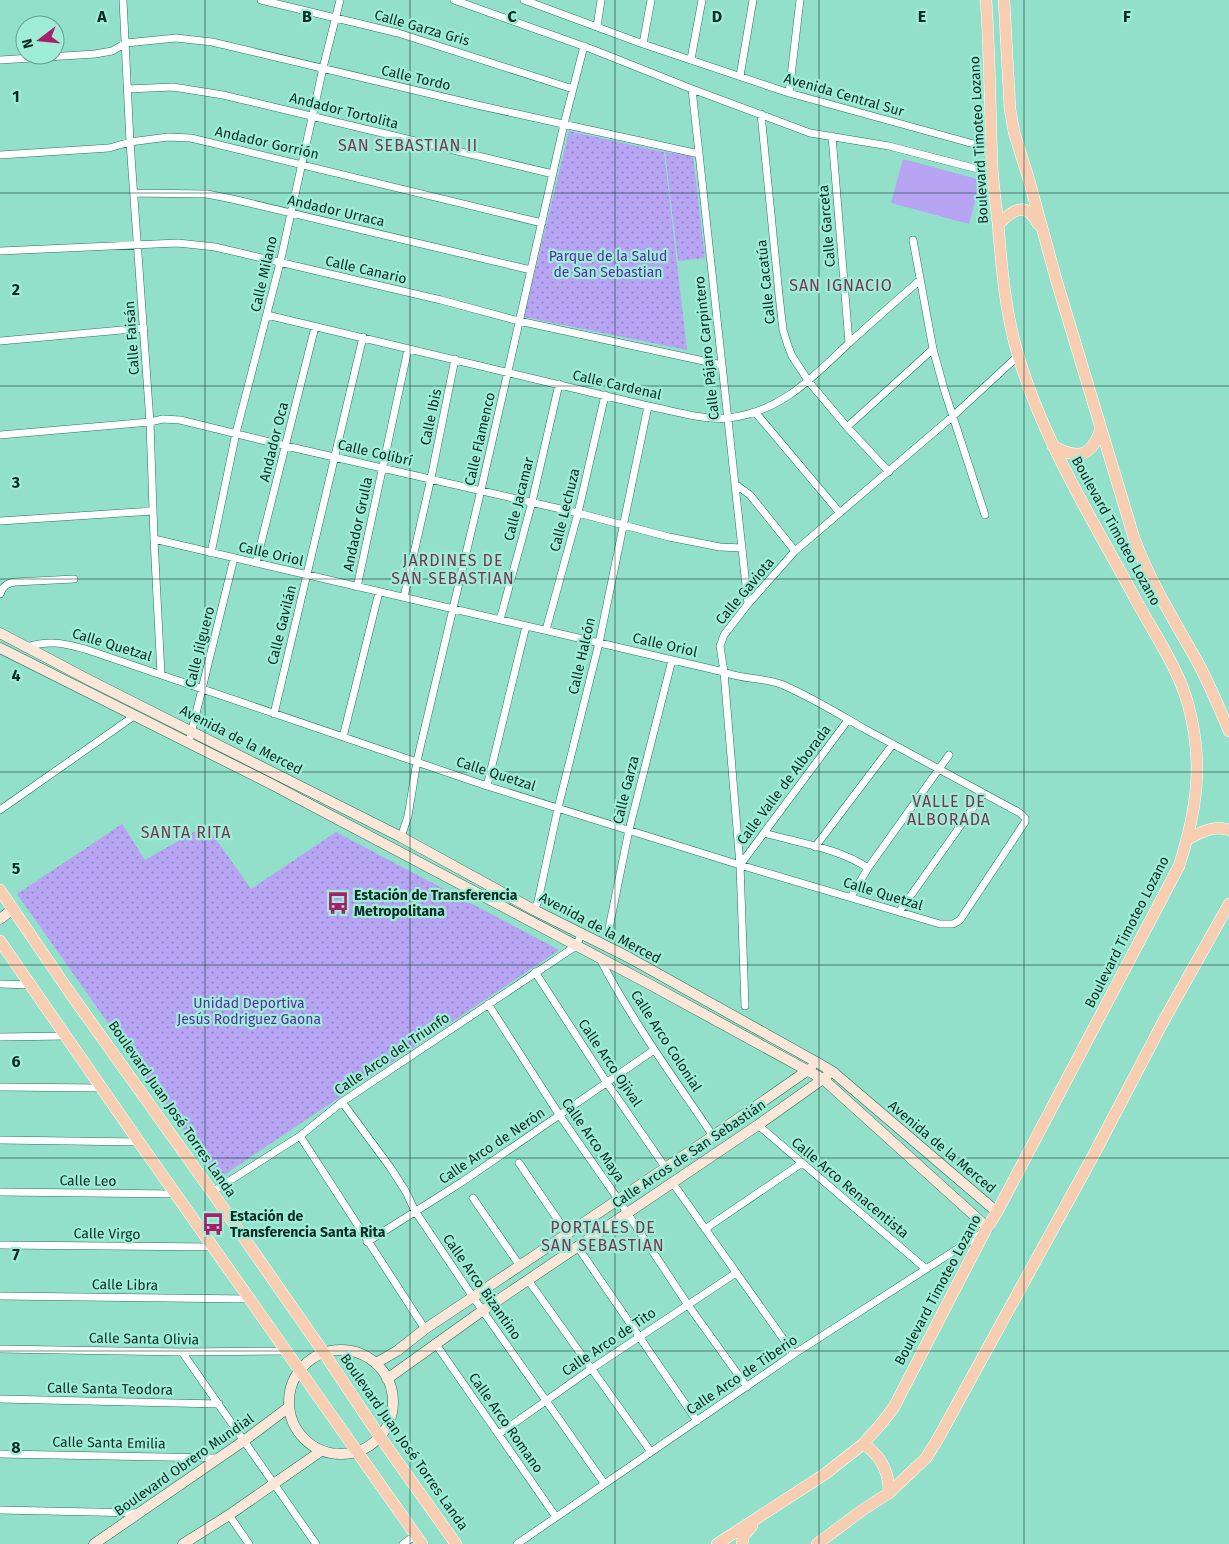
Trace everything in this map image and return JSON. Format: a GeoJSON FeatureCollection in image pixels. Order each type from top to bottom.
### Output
{"type":"FeatureCollection","features":[{"type":"Feature","properties":{"kind":"main road","name":"Boulevard Timoteo Lozano"},"geometry":{"type":"LineString","coordinates":[[717,1544],[825,1474],[863,1444],[894,1407],[1179,866],[1195,808],[1198,762],[1193,726],[1181,682],[1053,446],[1034,404],[1018,356],[1005,297],[992,162],[986,0]]}},
{"type":"Feature","properties":{"kind":"main road","name":"Boulevard Timoteo Lozano"},"geometry":{"type":"LineString","coordinates":[[1004,0],[1010,109],[1014,132],[1134,538],[1145,566],[1202,670],[1229,731]]}},
{"type":"Feature","properties":{"kind":"main road"},"geometry":{"type":"LineString","coordinates":[[998,225],[1008,214],[1017,210],[1026,210],[1036,220],[1045,239]]}},
{"type":"Feature","properties":{"kind":"main road"},"geometry":{"type":"LineString","coordinates":[[1053,446],[1073,455],[1083,454],[1091,450],[1097,442],[1101,428]]}},
{"type":"Feature","properties":{"kind":"main road"},"geometry":{"type":"LineString","coordinates":[[1188,839],[1211,829],[1222,828],[1229,830]]}},
{"type":"Feature","properties":{"kind":"main road","name":"Boulevard Juan José Torres Landa"},"geometry":{"type":"LineString","coordinates":[[1,894],[14,909],[68,990],[212,1192],[324,1352],[380,1437],[456,1544]]}},
{"type":"Feature","properties":{"kind":"main road"},"geometry":{"type":"LineString","coordinates":[[817,1544],[889,1493],[926,1458],[1093,1156],[1163,1022],[1229,904]]}},
{"type":"Feature","properties":{"kind":"main road"},"geometry":{"type":"LineString","coordinates":[[0,941],[419,1540]]}},
{"type":"Feature","properties":{"kind":"main road"},"geometry":{"type":"LineString","coordinates":[[863,1444],[873,1451],[884,1466],[889,1482],[889,1493]]}},
{"type":"Feature","properties":{"kind":"main road"},"geometry":{"type":"LineString","coordinates":[[742,1544],[744,1535],[758,1518]]}},
{"type":"Feature","properties":{"kind":"street","name":"Calle Faisán"},"geometry":{"type":"LineString","coordinates":[[123,0],[130,142],[150,422],[161,674]]}},
{"type":"Feature","properties":{"kind":"street","name":"Calle Garza Gris"},"geometry":{"type":"LineString","coordinates":[[261,0],[414,37],[573,89]]}},
{"type":"Feature","properties":{"kind":"street","name":"Calle Milano"},"geometry":{"type":"LineString","coordinates":[[212,553],[236,433],[280,263],[301,164],[340,0]]}},
{"type":"Feature","properties":{"kind":"street"},"geometry":{"type":"LineString","coordinates":[[454,0],[584,46],[810,133],[992,162]]}},
{"type":"Feature","properties":{"kind":"street","name":"Avenida Central Sur"},"geometry":{"type":"LineString","coordinates":[[524,0],[546,4],[597,27],[643,44],[992,162]]}},
{"type":"Feature","properties":{"kind":"street"},"geometry":{"type":"LineString","coordinates":[[597,27],[601,0]]}},
{"type":"Feature","properties":{"kind":"street"},"geometry":{"type":"LineString","coordinates":[[643,44],[651,0]]}},
{"type":"Feature","properties":{"kind":"street"},"geometry":{"type":"LineString","coordinates":[[691,59],[702,0]]}},
{"type":"Feature","properties":{"kind":"street"},"geometry":{"type":"LineString","coordinates":[[740,76],[752,0]]}},
{"type":"Feature","properties":{"kind":"street"},"geometry":{"type":"LineString","coordinates":[[789,93],[800,0]]}},
{"type":"Feature","properties":{"kind":"street","name":"Calle Tordo"},"geometry":{"type":"LineString","coordinates":[[0,60],[95,54],[112,51],[126,43],[190,38],[699,154]]}},
{"type":"Feature","properties":{"kind":"street","name":"Calle Flamenco"},"geometry":{"type":"LineString","coordinates":[[401,837],[408,816],[416,761],[481,490],[552,174],[584,46]]}},
{"type":"Feature","properties":{"kind":"street","name":"Andador Tortolita"},"geometry":{"type":"LineString","coordinates":[[128,89],[173,87],[196,90],[552,174]]}},
{"type":"Feature","properties":{"kind":"street","name":"Calle Pájaro Carpintero"},"geometry":{"type":"LineString","coordinates":[[692,89],[748,604]]}},
{"type":"Feature","properties":{"kind":"street","name":"Calle Cacatúa"},"geometry":{"type":"LineString","coordinates":[[761,114],[783,330],[792,356],[809,382],[889,472]]}},
{"type":"Feature","properties":{"kind":"street","name":"Calle Garceta"},"geometry":{"type":"LineString","coordinates":[[832,136],[849,343]]}},
{"type":"Feature","properties":{"kind":"street","name":"Andador Gorrión"},"geometry":{"type":"LineString","coordinates":[[0,155],[57,153],[109,148],[130,142],[168,137],[192,138],[542,223]]}},
{"type":"Feature","properties":{"kind":"street","name":"Andador Urraca"},"geometry":{"type":"LineString","coordinates":[[134,192],[207,194],[531,270]]}},
{"type":"Feature","properties":{"kind":"street"},"geometry":{"type":"LineString","coordinates":[[913,240],[933,349],[952,417],[985,515]]}},
{"type":"Feature","properties":{"kind":"street","name":"Calle Canario"},"geometry":{"type":"LineString","coordinates":[[0,251],[137,244],[196,244],[215,247],[441,300],[519,322],[722,365]]}},
{"type":"Feature","properties":{"kind":"street","name":"Calle Cardenal"},"geometry":{"type":"LineString","coordinates":[[267,315],[648,406],[702,416],[728,418],[755,412],[780,402],[809,382],[849,343],[920,280]]}},
{"type":"Feature","properties":{"kind":"street","name":"Andador Oca"},"geometry":{"type":"LineString","coordinates":[[256,563],[315,327]]}},
{"type":"Feature","properties":{"kind":"street"},"geometry":{"type":"LineString","coordinates":[[0,341],[144,328]]}},
{"type":"Feature","properties":{"kind":"street","name":"Calle Gavilán"},"geometry":{"type":"LineString","coordinates":[[274,714],[363,338]]}},
{"type":"Feature","properties":{"kind":"street","name":"Andador Grulla"},"geometry":{"type":"LineString","coordinates":[[357,587],[408,349]]}},
{"type":"Feature","properties":{"kind":"street"},"geometry":{"type":"LineString","coordinates":[[847,427],[933,349]]}},
{"type":"Feature","properties":{"kind":"street","name":"Calle Gaviota"},"geometry":{"type":"LineString","coordinates":[[745,1006],[740,865],[724,672],[720,646],[721,640],[748,604],[796,551],[952,417],[1018,356]]}},
{"type":"Feature","properties":{"kind":"street","name":"Calle Ibis"},"geometry":{"type":"LineString","coordinates":[[404,598],[455,359]]}},
{"type":"Feature","properties":{"kind":"street","name":"Calle Jacamar"},"geometry":{"type":"LineString","coordinates":[[500,620],[532,502],[559,384]]}},
{"type":"Feature","properties":{"kind":"street","name":"Calle Lechuza"},"geometry":{"type":"LineString","coordinates":[[546,630],[578,512],[605,395]]}},
{"type":"Feature","properties":{"kind":"street","name":"Calle Halcón"},"geometry":{"type":"LineString","coordinates":[[534,910],[538,901],[558,808],[599,643],[648,406]]}},
{"type":"Feature","properties":{"kind":"street"},"geometry":{"type":"LineString","coordinates":[[755,412],[840,512]]}},
{"type":"Feature","properties":{"kind":"street","name":"Calle Colibrí"},"geometry":{"type":"LineString","coordinates":[[0,435],[150,422],[163,419],[180,420],[578,512],[669,536],[720,547],[742,548]]}},
{"type":"Feature","properties":{"kind":"street"},"geometry":{"type":"LineString","coordinates":[[735,484],[750,495],[796,551]]}},
{"type":"Feature","properties":{"kind":"street"},"geometry":{"type":"LineString","coordinates":[[0,521],[153,511]]}},
{"type":"Feature","properties":{"kind":"street","name":"Calle Oriol"},"geometry":{"type":"LineString","coordinates":[[154,540],[546,630],[724,672],[736,677],[761,678],[781,684],[805,695],[1023,815],[1025,822],[960,920]]}},
{"type":"Feature","properties":{"kind":"street","name":"Calle Jilguero"},"geometry":{"type":"LineString","coordinates":[[189,742],[234,558]]}},
{"type":"Feature","properties":{"kind":"street"},"geometry":{"type":"LineString","coordinates":[[0,594],[8,583],[74,579]]}},
{"type":"Feature","properties":{"kind":"street"},"geometry":{"type":"LineString","coordinates":[[343,737],[379,592]]}},
{"type":"Feature","properties":{"kind":"street"},"geometry":{"type":"LineString","coordinates":[[488,786],[526,626]]}},
{"type":"Feature","properties":{"kind":"street","name":"Avenida de la Merced"},"geometry":{"type":"LineString","coordinates":[[0,633],[401,837],[534,910],[582,933],[818,1063],[833,1072],[997,1212]]}},
{"type":"Feature","properties":{"kind":"street","name":"Calle Quetzal"},"geometry":{"type":"LineString","coordinates":[[26,647],[48,642],[58,642],[85,649],[488,786],[740,865],[940,924],[953,924],[960,920]]}},
{"type":"Feature","properties":{"kind":"street","name":"Avenida de la Merced"},"geometry":{"type":"LineString","coordinates":[[0,648],[189,742],[576,946],[822,1079],[986,1230]]}},
{"type":"Feature","properties":{"kind":"street","name":"Calle Garza"},"geometry":{"type":"LineString","coordinates":[[609,928],[629,830],[672,660]]}},
{"type":"Feature","properties":{"kind":"street"},"geometry":{"type":"LineString","coordinates":[[0,810],[134,716]]}},
{"type":"Feature","properties":{"kind":"street","name":"Calle Valle de Alborada"},"geometry":{"type":"LineString","coordinates":[[740,865],[848,720]]}},
{"type":"Feature","properties":{"kind":"street"},"geometry":{"type":"LineString","coordinates":[[815,847],[893,744]]}},
{"type":"Feature","properties":{"kind":"street"},"geometry":{"type":"LineString","coordinates":[[851,897],[868,868],[949,756]]}},
{"type":"Feature","properties":{"kind":"street"},"geometry":{"type":"LineString","coordinates":[[899,912],[983,794]]}},
{"type":"Feature","properties":{"kind":"street"},"geometry":{"type":"LineString","coordinates":[[764,833],[846,856],[868,868]]}},
{"type":"Feature","properties":{"kind":"street"},"geometry":{"type":"LineString","coordinates":[[0,919],[14,909]]}},
{"type":"Feature","properties":{"kind":"street"},"geometry":{"type":"LineString","coordinates":[[576,946],[582,933]]}},
{"type":"Feature","properties":{"kind":"street","name":"Calle Arco del Triunfo"},"geometry":{"type":"LineString","coordinates":[[212,1192],[300,1136],[342,1102],[576,946]]}},
{"type":"Feature","properties":{"kind":"street","name":"Calle Arco Colonial"},"geometry":{"type":"LineString","coordinates":[[600,959],[610,979],[654,1050],[713,1136]]}},
{"type":"Feature","properties":{"kind":"street","name":"Calle Arco Ojival"},"geometry":{"type":"LineString","coordinates":[[535,972],[665,1168]]}},
{"type":"Feature","properties":{"kind":"street"},"geometry":{"type":"LineString","coordinates":[[0,984],[30,985]]}},
{"type":"Feature","properties":{"kind":"street","name":"Calle Arco Maya"},"geometry":{"type":"LineString","coordinates":[[488,1004],[560,1116],[627,1212],[688,1305],[747,1387]]}},
{"type":"Feature","properties":{"kind":"street"},"geometry":{"type":"LineString","coordinates":[[0,1036],[66,1036]]}},
{"type":"Feature","properties":{"kind":"street","name":"Calle Arco de Nerón"},"geometry":{"type":"LineString","coordinates":[[367,1242],[462,1182],[654,1050]]}},
{"type":"Feature","properties":{"kind":"street","name":"Calle Arcos de San Sebastián"},"geometry":{"type":"LineString","coordinates":[[376,1364],[398,1351],[425,1329],[713,1136],[818,1063]]}},
{"type":"Feature","properties":{"kind":"street","name":"Calle Arcos de San Sebastián"},"geometry":{"type":"LineString","coordinates":[[387,1379],[482,1310],[758,1125],[833,1072]]}},
{"type":"Feature","properties":{"kind":"street"},"geometry":{"type":"LineString","coordinates":[[0,1087],[102,1088]]}},
{"type":"Feature","properties":{"kind":"street","name":"Calle Arco Bizantino"},"geometry":{"type":"LineString","coordinates":[[342,1102],[390,1167],[406,1192],[415,1211],[472,1297],[604,1483]]}},
{"type":"Feature","properties":{"kind":"street","name":"Calle Arco Renacentista"},"geometry":{"type":"LineString","coordinates":[[758,1125],[926,1269]]}},
{"type":"Feature","properties":{"kind":"street"},"geometry":{"type":"LineString","coordinates":[[300,1136],[425,1329]]}},
{"type":"Feature","properties":{"kind":"street"},"geometry":{"type":"LineString","coordinates":[[0,1140],[139,1142]]}},
{"type":"Feature","properties":{"kind":"street"},"geometry":{"type":"LineString","coordinates":[[519,1163],[567,1233]]}},
{"type":"Feature","properties":{"kind":"street"},"geometry":{"type":"LineString","coordinates":[[705,1229],[802,1163]]}},
{"type":"Feature","properties":{"kind":"street"},"geometry":{"type":"LineString","coordinates":[[672,1182],[794,1354]]}},
{"type":"Feature","properties":{"kind":"street","name":"Calle Leo"},"geometry":{"type":"LineString","coordinates":[[0,1192],[176,1194]]}},
{"type":"Feature","properties":{"kind":"street"},"geometry":{"type":"LineString","coordinates":[[473,1198],[520,1266]]}},
{"type":"Feature","properties":{"kind":"street","name":"Calle Arco de Tiberio"},"geometry":{"type":"LineString","coordinates":[[517,1544],[794,1354],[986,1230]]}},
{"type":"Feature","properties":{"kind":"street","name":"Calle Virgo"},"geometry":{"type":"LineString","coordinates":[[0,1245],[214,1247]]}},
{"type":"Feature","properties":{"kind":"street"},"geometry":{"type":"LineString","coordinates":[[577,1246],[638,1338],[697,1421]]}},
{"type":"Feature","properties":{"kind":"street","name":"Calle Arco de Tito"},"geometry":{"type":"LineString","coordinates":[[499,1434],[591,1369],[736,1273]]}},
{"type":"Feature","properties":{"kind":"street"},"geometry":{"type":"LineString","coordinates":[[528,1280],[650,1452]]}},
{"type":"Feature","properties":{"kind":"street","name":"Calle Libra"},"geometry":{"type":"LineString","coordinates":[[0,1296],[250,1299]]}},
{"type":"Feature","properties":{"kind":"street","name":"Calle Arco Romano"},"geometry":{"type":"LineString","coordinates":[[436,1343],[556,1517]]}},
{"type":"Feature","properties":{"kind":"street","name":"Calle Santa Olivia"},"geometry":{"type":"LineString","coordinates":[[0,1349],[182,1352],[287,1351]]}},
{"type":"Feature","properties":{"kind":"street"},"geometry":{"type":"LineString","coordinates":[[338,1350],[351,1351],[364,1356],[376,1364],[387,1379],[392,1390],[393,1403],[387,1427],[380,1437],[370,1446],[358,1452],[339,1455],[321,1451],[308,1444],[298,1434],[288,1407],[290,1387],[300,1369],[324,1352],[338,1350]]}},
{"type":"Feature","properties":{"kind":"street"},"geometry":{"type":"LineString","coordinates":[[182,1352],[316,1544]]}},
{"type":"Feature","properties":{"kind":"street","name":"Calle Santa Teodora"},"geometry":{"type":"LineString","coordinates":[[0,1399],[219,1404]]}},
{"type":"Feature","properties":{"kind":"street","name":"Boulevard Obrero Mundial"},"geometry":{"type":"LineString","coordinates":[[94,1544],[245,1440],[288,1407]]}},
{"type":"Feature","properties":{"kind":"street"},"geometry":{"type":"LineString","coordinates":[[184,1544],[321,1451]]}},
{"type":"Feature","properties":{"kind":"street","name":"Calle Santa Emilia"},"geometry":{"type":"LineString","coordinates":[[0,1454],[218,1458]]}},
{"type":"Feature","properties":{"kind":"street"},"geometry":{"type":"LineString","coordinates":[[0,1510],[141,1513]]}},
{"type":"Feature","properties":{"kind":"street"},"geometry":{"type":"LineString","coordinates":[[229,1515],[250,1544]]}},
{"type":"Feature","properties":{"kind":"street"},"geometry":{"type":"LineString","coordinates":[[403,1544],[419,1540]]}},
{"type":"Feature","properties":{"kind":"green space","name":"Parque de la Salud de San Sebastian"},"geometry":{"type":"Polygon","coordinates":[[[569,131],[664,152],[687,350],[524,317],[569,131]]]}},
{"type":"Feature","properties":{"kind":"green space"},"geometry":{"type":"Polygon","coordinates":[[[665,152],[693,156],[705,258],[678,261],[665,152]]]}},
{"type":"Feature","properties":{"kind":"green space"},"geometry":{"type":"Polygon","coordinates":[[[903,159],[981,180],[969,224],[891,203],[903,159]]]}},
{"type":"Feature","properties":{"kind":"green space","name":"Unidad Deportiva Jesús Rodriguez Gaona"},"geometry":{"type":"Polygon","coordinates":[[[122,824],[145,860],[206,825],[251,889],[336,832],[559,950],[218,1179],[17,894],[122,824]]]}},
{"type":"Feature","properties":{"kind":"place","name":"Estación de Transferencia Metropolitana"},"geometry":{"type":"Point","coordinates":[338,903]}},
{"type":"Feature","properties":{"kind":"place","name":"Estación de Transferencia Santa Rita"},"geometry":{"type":"Point","coordinates":[213,1224]}},
{"type":"Feature","properties":{"kind":"district","name":"SAN SEBASTIAN II"},"geometry":{"type":"Point","coordinates":[408,145]}},
{"type":"Feature","properties":{"kind":"district","name":"SAN IGNACIO"},"geometry":{"type":"Point","coordinates":[841,285]}},
{"type":"Feature","properties":{"kind":"district","name":"JARDINES DE SAN SEBASTIAN"},"geometry":{"type":"Point","coordinates":[453,569]}},
{"type":"Feature","properties":{"kind":"district","name":"VALLE DE ALBORADA"},"geometry":{"type":"Point","coordinates":[949,810]}},
{"type":"Feature","properties":{"kind":"district","name":"SANTA RITA"},"geometry":{"type":"Point","coordinates":[186,832]}},
{"type":"Feature","properties":{"kind":"district","name":"PORTALES DE SAN SEBASTIAN"},"geometry":{"type":"Point","coordinates":[603,1236]}}]}
